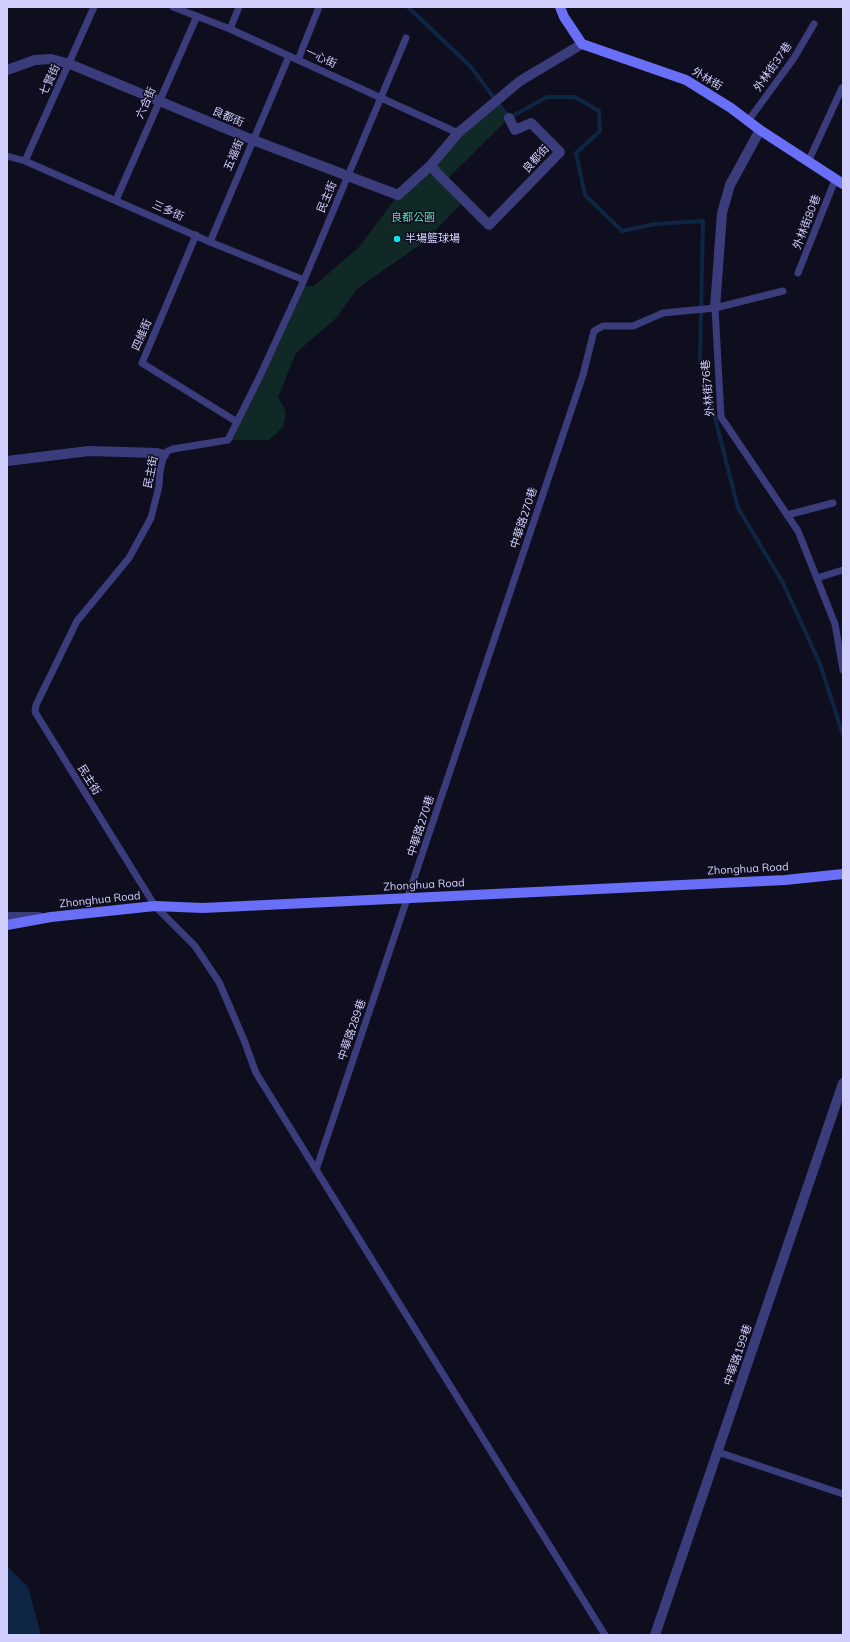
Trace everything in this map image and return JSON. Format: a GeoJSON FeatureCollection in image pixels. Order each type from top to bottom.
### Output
{"type":"FeatureCollection","features":[{"type":"Feature","properties":{"kind":"main road"},"geometry":{"type":"LineString","coordinates":[[560,7],[564,17],[582,44]]}},
{"type":"Feature","properties":{"kind":"main road","name":"外林街"},"geometry":{"type":"LineString","coordinates":[[582,44],[686,80],[731,108],[760,130],[839,182]]}},
{"type":"Feature","properties":{"kind":"main road","name":"Zhonghua Road"},"geometry":{"type":"LineString","coordinates":[[7,925],[51,917],[155,906],[203,908],[785,880],[843,874]]}},
{"type":"Feature","properties":{"kind":"street","name":"良都街"},"geometry":{"type":"LineString","coordinates":[[7,70],[35,60],[51,59],[70,64],[253,140],[398,195],[431,165],[458,133],[520,80],[582,44]]}},
{"type":"Feature","properties":{"kind":"street","name":"良都街"},"geometry":{"type":"LineString","coordinates":[[431,165],[437,173],[490,225],[560,152],[531,123],[515,130],[509,118]]}},
{"type":"Feature","properties":{"kind":"street","name":"外林街76巷"},"geometry":{"type":"LineString","coordinates":[[715,308],[722,213],[730,184],[760,130]]}},
{"type":"Feature","properties":{"kind":"street"},"geometry":{"type":"LineString","coordinates":[[7,461],[89,450],[157,453],[164,455]]}},
{"type":"Feature","properties":{"kind":"street"},"geometry":{"type":"LineString","coordinates":[[7,917],[51,917]]}},
{"type":"Feature","properties":{"kind":"street","name":"中華路199巷"},"geometry":{"type":"LineString","coordinates":[[655,1635],[843,1083]]}},
{"type":"Feature","properties":{"kind":"lane","name":"七賢街"},"geometry":{"type":"LineString","coordinates":[[25,161],[70,64],[94,7]]}},
{"type":"Feature","properties":{"kind":"lane","name":"一心街"},"geometry":{"type":"LineString","coordinates":[[173,7],[230,29],[458,133]]}},
{"type":"Feature","properties":{"kind":"lane"},"geometry":{"type":"LineString","coordinates":[[230,29],[239,7]]}},
{"type":"Feature","properties":{"kind":"lane"},"geometry":{"type":"LineString","coordinates":[[298,60],[319,7]]}},
{"type":"Feature","properties":{"kind":"lane","name":"六合街"},"geometry":{"type":"LineString","coordinates":[[116,200],[197,16]]}},
{"type":"Feature","properties":{"kind":"lane","name":"外林街37巷"},"geometry":{"type":"LineString","coordinates":[[748,120],[794,58],[814,24]]}},
{"type":"Feature","properties":{"kind":"lane","name":"民主街"},"geometry":{"type":"LineString","coordinates":[[155,906],[35,712],[36,705],[77,621],[130,558],[151,518],[159,486],[160,471],[164,455],[168,450],[228,440],[259,378],[304,280],[406,38]]}},
{"type":"Feature","properties":{"kind":"lane","name":"五福街"},"geometry":{"type":"LineString","coordinates":[[210,242],[289,56]]}},
{"type":"Feature","properties":{"kind":"lane"},"geometry":{"type":"LineString","coordinates":[[808,162],[842,88]]}},
{"type":"Feature","properties":{"kind":"lane","name":"三多街"},"geometry":{"type":"LineString","coordinates":[[7,156],[25,161],[210,242],[304,280]]}},
{"type":"Feature","properties":{"kind":"lane","name":"外林街80巷"},"geometry":{"type":"LineString","coordinates":[[798,273],[839,182]]}},
{"type":"Feature","properties":{"kind":"lane","name":"四維街"},"geometry":{"type":"LineString","coordinates":[[196,235],[142,364],[237,422]]}},
{"type":"Feature","properties":{"kind":"lane","name":"中華路270巷"},"geometry":{"type":"LineString","coordinates":[[409,898],[583,374],[594,331],[603,326],[633,326],[663,313],[715,308],[783,292]]}},
{"type":"Feature","properties":{"kind":"lane","name":"外林街76巷"},"geometry":{"type":"LineString","coordinates":[[715,308],[720,417],[798,531],[835,624],[843,670]]}},
{"type":"Feature","properties":{"kind":"lane"},"geometry":{"type":"LineString","coordinates":[[787,515],[833,503]]}},
{"type":"Feature","properties":{"kind":"lane"},"geometry":{"type":"LineString","coordinates":[[817,578],[843,570]]}},
{"type":"Feature","properties":{"kind":"lane","name":"中華路289巷"},"geometry":{"type":"LineString","coordinates":[[316,1170],[409,898]]}},
{"type":"Feature","properties":{"kind":"lane"},"geometry":{"type":"LineString","coordinates":[[155,906],[195,946],[219,982],[244,1040],[256,1073],[605,1635]]}},
{"type":"Feature","properties":{"kind":"lane"},"geometry":{"type":"LineString","coordinates":[[718,1452],[843,1494]]}},
{"type":"Feature","properties":{"kind":"green space","name":"良都公園"},"geometry":{"type":"Polygon","coordinates":[[[498,104],[509,118],[442,184],[461,204],[424,242],[358,288],[335,319],[296,353],[278,397],[286,412],[283,427],[269,440],[231,440],[304,286],[314,286],[359,247],[396,198],[461,136],[498,104]]]}},
{"type":"Feature","properties":{"kind":"water"},"geometry":{"type":"Polygon","coordinates":[[[7,1566],[28,1587],[41,1635],[7,1635],[7,1566]]]}},
{"type":"Feature","properties":{"kind":"waterway"},"geometry":{"type":"LineString","coordinates":[[408,7],[471,67],[509,118],[547,97],[575,97],[599,111],[600,131],[576,153],[585,195],[622,231],[655,224],[703,221],[700,359],[738,508],[783,583],[820,664],[843,735]]}},
{"type":"Feature","properties":{"kind":"place","name":"半場籃球場"},"geometry":{"type":"Point","coordinates":[397,239]}}]}
